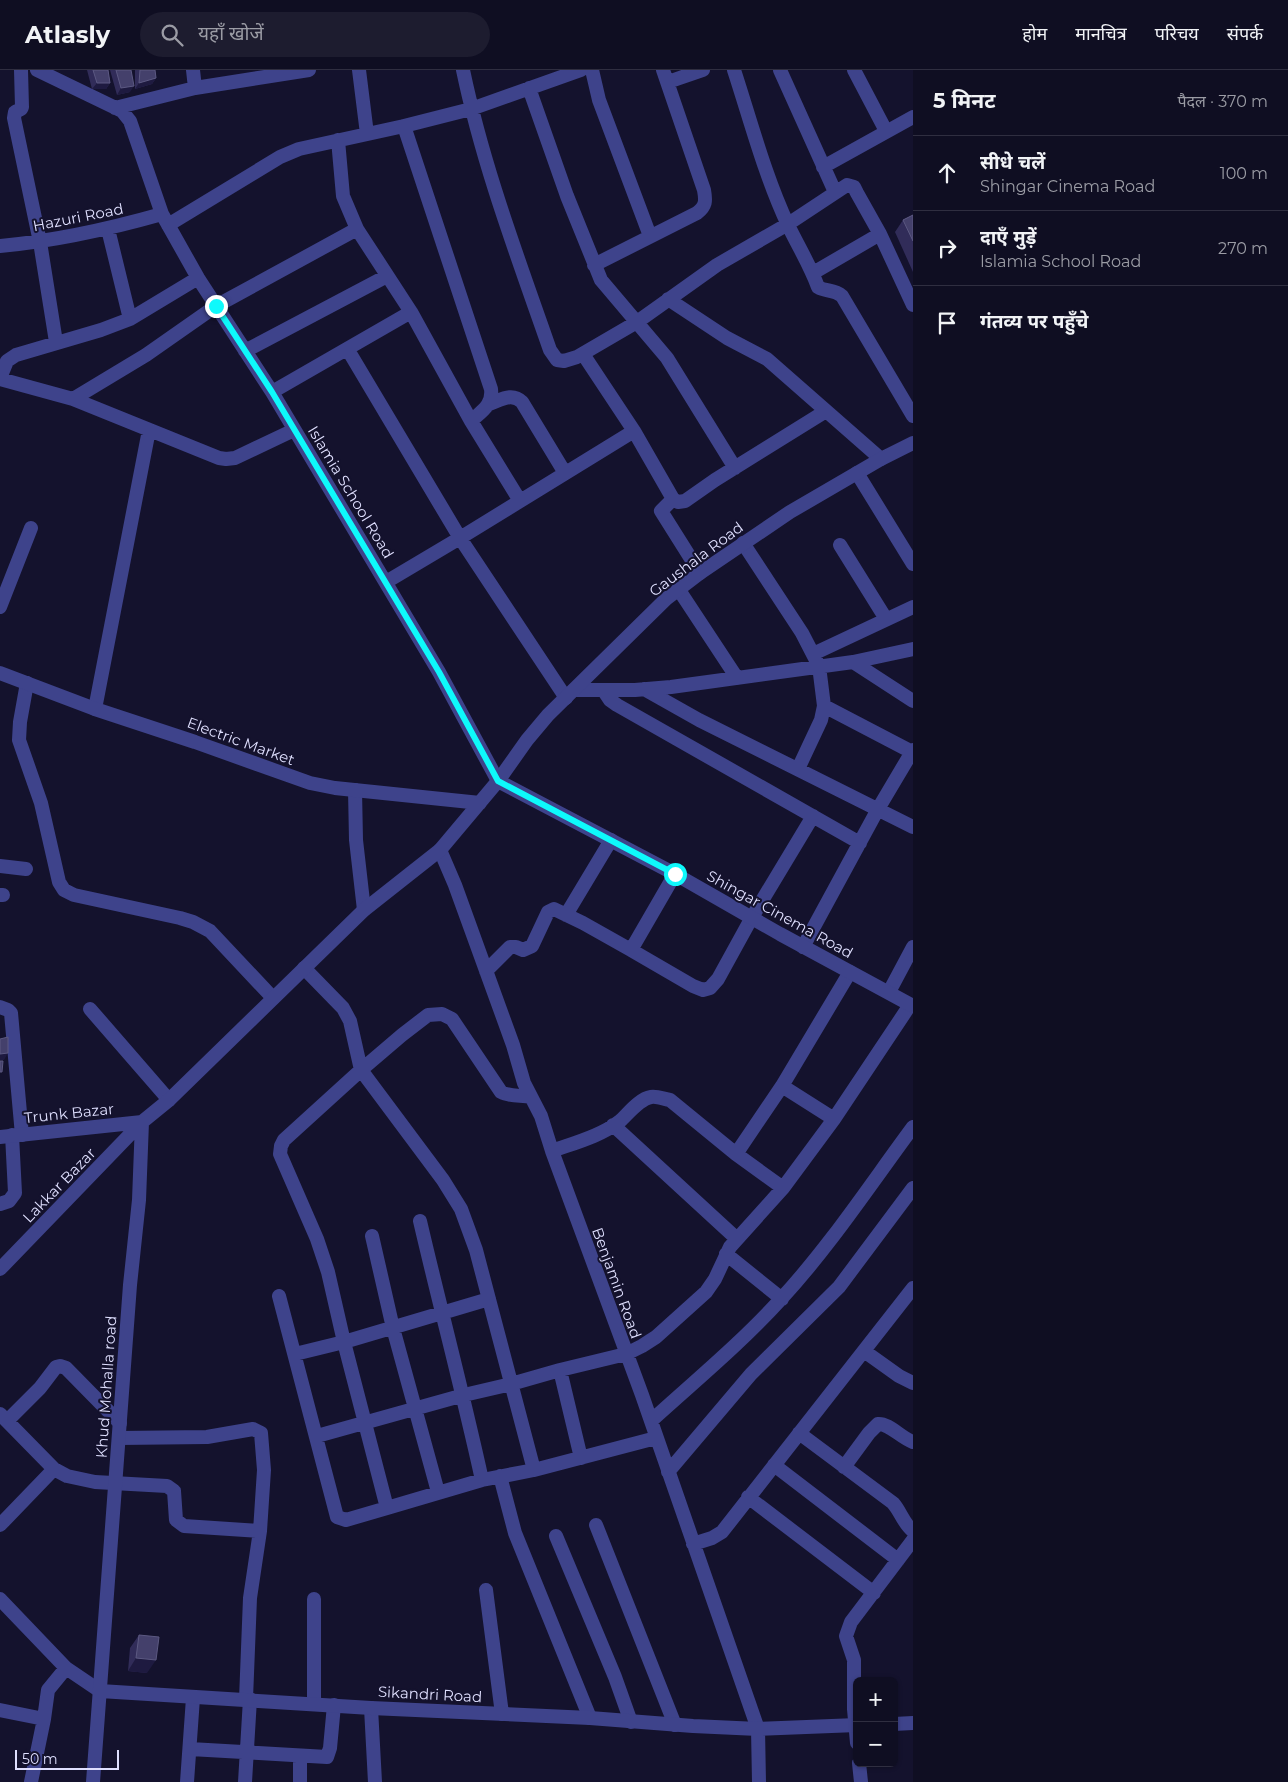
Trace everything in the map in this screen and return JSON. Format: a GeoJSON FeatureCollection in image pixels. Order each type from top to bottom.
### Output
{"type":"FeatureCollection","features":[{"type":"Feature","properties":{"kind":"street"},"geometry":{"type":"LineString","coordinates":[[21,70],[22,109],[15,112],[14,118],[40,242],[56,342]]}},
{"type":"Feature","properties":{"kind":"street"},"geometry":{"type":"LineString","coordinates":[[37,70],[115,108],[195,88],[310,70]]}},
{"type":"Feature","properties":{"kind":"street"},"geometry":{"type":"LineString","coordinates":[[192,70],[195,88]]}},
{"type":"Feature","properties":{"kind":"street"},"geometry":{"type":"LineString","coordinates":[[359,70],[368,134]]}},
{"type":"Feature","properties":{"kind":"street"},"geometry":{"type":"LineString","coordinates":[[463,70],[471,109],[506,228],[550,350],[556,360],[564,362],[583,354],[637,322],[717,265],[788,224],[847,185],[854,187],[880,234],[913,305]]}},
{"type":"Feature","properties":{"kind":"street","name":"Hazuri Road"},"geometry":{"type":"LineString","coordinates":[[0,246],[40,242],[165,220],[280,157],[299,149],[471,109],[581,70]]}},
{"type":"Feature","properties":{"kind":"street"},"geometry":{"type":"LineString","coordinates":[[592,70],[599,100],[650,236]]}},
{"type":"Feature","properties":{"kind":"street"},"geometry":{"type":"LineString","coordinates":[[594,265],[702,209],[706,201],[704,190],[666,76],[703,70]]}},
{"type":"Feature","properties":{"kind":"street"},"geometry":{"type":"LineString","coordinates":[[734,70],[762,156],[788,224],[813,273],[818,287],[837,292],[842,296],[913,416]]}},
{"type":"Feature","properties":{"kind":"street"},"geometry":{"type":"LineString","coordinates":[[780,70],[835,192]]}},
{"type":"Feature","properties":{"kind":"street"},"geometry":{"type":"LineString","coordinates":[[854,70],[886,131]]}},
{"type":"Feature","properties":{"kind":"street"},"geometry":{"type":"LineString","coordinates":[[529,88],[556,169],[594,265],[607,288],[668,358],[735,468]]}},
{"type":"Feature","properties":{"kind":"street","name":"Islamia School Road"},"geometry":{"type":"LineString","coordinates":[[115,108],[122,111],[130,121],[165,220],[198,278],[272,392],[386,582],[439,672],[498,781]]}},
{"type":"Feature","properties":{"kind":"street"},"geometry":{"type":"LineString","coordinates":[[823,167],[913,117]]}},
{"type":"Feature","properties":{"kind":"street"},"geometry":{"type":"LineString","coordinates":[[404,126],[490,381],[492,396],[490,404]]}},
{"type":"Feature","properties":{"kind":"street"},"geometry":{"type":"LineString","coordinates":[[338,140],[343,196],[357,229],[411,312],[471,421],[520,501]]}},
{"type":"Feature","properties":{"kind":"street"},"geometry":{"type":"LineString","coordinates":[[108,229],[130,319]]}},
{"type":"Feature","properties":{"kind":"street"},"geometry":{"type":"LineString","coordinates":[[73,399],[146,355],[216,306],[357,229]]}},
{"type":"Feature","properties":{"kind":"street"},"geometry":{"type":"LineString","coordinates":[[813,273],[880,234]]}},
{"type":"Feature","properties":{"kind":"street"},"geometry":{"type":"LineString","coordinates":[[245,351],[388,276]]}},
{"type":"Feature","properties":{"kind":"street"},"geometry":{"type":"LineString","coordinates":[[198,278],[130,319],[11,358],[7,361],[0,379],[73,399],[207,455],[226,459],[235,458],[294,430]]}},
{"type":"Feature","properties":{"kind":"street"},"geometry":{"type":"LineString","coordinates":[[668,299],[719,333],[766,359],[881,459]]}},
{"type":"Feature","properties":{"kind":"street"},"geometry":{"type":"LineString","coordinates":[[272,392],[348,350],[411,312]]}},
{"type":"Feature","properties":{"kind":"street"},"geometry":{"type":"LineString","coordinates":[[348,350],[460,538],[570,694],[644,689],[737,678],[816,660],[852,662],[913,649]]}},
{"type":"Feature","properties":{"kind":"street"},"geometry":{"type":"LineString","coordinates":[[583,354],[634,431],[673,499],[678,502],[685,501],[826,411]]}},
{"type":"Feature","properties":{"kind":"street"},"geometry":{"type":"LineString","coordinates":[[471,421],[490,404],[513,396],[518,398],[565,473]]}},
{"type":"Feature","properties":{"kind":"street"},"geometry":{"type":"LineString","coordinates":[[95,709],[149,430]]}},
{"type":"Feature","properties":{"kind":"street"},"geometry":{"type":"LineString","coordinates":[[386,582],[634,431]]}},
{"type":"Feature","properties":{"kind":"street","name":"Gaushala Road"},"geometry":{"type":"LineString","coordinates":[[169,1100],[364,910],[440,850],[498,781],[548,715],[620,642],[666,599],[700,573],[790,512],[881,459],[913,443]]}},
{"type":"Feature","properties":{"kind":"street"},"geometry":{"type":"LineString","coordinates":[[858,473],[913,564]]}},
{"type":"Feature","properties":{"kind":"street"},"geometry":{"type":"LineString","coordinates":[[673,499],[661,511],[700,573]]}},
{"type":"Feature","properties":{"kind":"street"},"geometry":{"type":"LineString","coordinates":[[0,607],[31,528]]}},
{"type":"Feature","properties":{"kind":"street"},"geometry":{"type":"LineString","coordinates":[[743,543],[816,660],[824,706],[821,720],[798,770]]}},
{"type":"Feature","properties":{"kind":"street"},"geometry":{"type":"LineString","coordinates":[[840,545],[886,619]]}},
{"type":"Feature","properties":{"kind":"street"},"geometry":{"type":"LineString","coordinates":[[679,590],[737,678]]}},
{"type":"Feature","properties":{"kind":"street"},"geometry":{"type":"LineString","coordinates":[[816,660],[886,619],[913,607]]}},
{"type":"Feature","properties":{"kind":"street"},"geometry":{"type":"LineString","coordinates":[[852,662],[913,701]]}},
{"type":"Feature","properties":{"kind":"street","name":"Electric Market"},"geometry":{"type":"LineString","coordinates":[[0,672],[95,709],[310,783],[335,788],[480,803]]}},
{"type":"Feature","properties":{"kind":"street"},"geometry":{"type":"LineString","coordinates":[[27,683],[20,722],[20,740],[39,795],[59,882],[64,890],[74,895],[180,918],[203,926],[210,931],[273,998]]}},
{"type":"Feature","properties":{"kind":"street"},"geometry":{"type":"LineString","coordinates":[[644,689],[699,720],[913,827]]}},
{"type":"Feature","properties":{"kind":"street"},"geometry":{"type":"LineString","coordinates":[[604,691],[610,700],[617,705],[860,843]]}},
{"type":"Feature","properties":{"kind":"street"},"geometry":{"type":"LineString","coordinates":[[803,947],[878,809],[912,751],[824,706]]}},
{"type":"Feature","properties":{"kind":"street","name":"Shingar Cinema Road"},"geometry":{"type":"LineString","coordinates":[[498,781],[675,874],[752,919],[912,1005]]}},
{"type":"Feature","properties":{"kind":"street"},"geometry":{"type":"LineString","coordinates":[[355,790],[356,840],[364,910]]}},
{"type":"Feature","properties":{"kind":"street"},"geometry":{"type":"LineString","coordinates":[[486,971],[510,947],[524,950],[532,946],[548,912],[557,910],[693,986],[703,990],[710,988],[718,979],[813,816]]}},
{"type":"Feature","properties":{"kind":"street"},"geometry":{"type":"LineString","coordinates":[[566,915],[611,840]]}},
{"type":"Feature","properties":{"kind":"street","name":"Benjamin Road"},"geometry":{"type":"LineString","coordinates":[[440,850],[456,886],[513,1045],[524,1083],[541,1116],[552,1151],[651,1421],[758,1729],[759,1782]]}},
{"type":"Feature","properties":{"kind":"street"},"geometry":{"type":"LineString","coordinates":[[0,866],[26,868]]}},
{"type":"Feature","properties":{"kind":"street"},"geometry":{"type":"LineString","coordinates":[[631,950],[675,874]]}},
{"type":"Feature","properties":{"kind":"street"},"geometry":{"type":"LineString","coordinates":[[888,992],[913,947]]}},
{"type":"Feature","properties":{"kind":"street"},"geometry":{"type":"LineString","coordinates":[[304,968],[339,1003],[347,1015],[361,1070],[443,1180],[461,1209],[474,1244],[490,1300],[534,1470]]}},
{"type":"Feature","properties":{"kind":"street"},"geometry":{"type":"LineString","coordinates":[[736,1154],[782,1086],[850,972]]}},
{"type":"Feature","properties":{"kind":"street"},"geometry":{"type":"LineString","coordinates":[[317,1436],[414,1408],[626,1354],[656,1337],[706,1292],[715,1280],[726,1254],[783,1188],[834,1119],[912,1005]]}},
{"type":"Feature","properties":{"kind":"street"},"geometry":{"type":"LineString","coordinates":[[0,1007],[8,1010],[11,1014],[12,1136],[15,1193],[9,1201],[0,1204]]}},
{"type":"Feature","properties":{"kind":"street"},"geometry":{"type":"LineString","coordinates":[[90,1009],[169,1100],[142,1122]]}},
{"type":"Feature","properties":{"kind":"street"},"geometry":{"type":"LineString","coordinates":[[387,1508],[328,1272],[280,1150],[284,1140],[361,1070],[428,1015],[442,1014],[452,1019],[501,1092],[507,1095],[531,1097]]}},
{"type":"Feature","properties":{"kind":"street"},"geometry":{"type":"LineString","coordinates":[[782,1086],[834,1119]]}},
{"type":"Feature","properties":{"kind":"street"},"geometry":{"type":"LineString","coordinates":[[552,1151],[613,1125],[642,1101],[650,1097],[661,1098],[670,1100],[736,1154],[783,1188]]}},
{"type":"Feature","properties":{"kind":"street","name":"Trunk Bazar"},"geometry":{"type":"LineString","coordinates":[[12,1136],[142,1122]]}},
{"type":"Feature","properties":{"kind":"street","name":"Lakkar Bazar"},"geometry":{"type":"LineString","coordinates":[[0,1269],[142,1122]]}},
{"type":"Feature","properties":{"kind":"street","name":"Khud Mohalla road"},"geometry":{"type":"LineString","coordinates":[[93,1782],[114,1483],[139,1200],[142,1122]]}},
{"type":"Feature","properties":{"kind":"street"},"geometry":{"type":"LineString","coordinates":[[613,1125],[737,1239]]}},
{"type":"Feature","properties":{"kind":"street"},"geometry":{"type":"LineString","coordinates":[[651,1421],[782,1299],[829,1241],[913,1127]]}},
{"type":"Feature","properties":{"kind":"street"},"geometry":{"type":"LineString","coordinates":[[668,1472],[752,1374],[839,1287],[913,1188]]}},
{"type":"Feature","properties":{"kind":"street"},"geometry":{"type":"LineString","coordinates":[[420,1220],[441,1313],[464,1395],[482,1480]]}},
{"type":"Feature","properties":{"kind":"street"},"geometry":{"type":"LineString","coordinates":[[372,1236],[393,1328],[438,1492]]}},
{"type":"Feature","properties":{"kind":"street"},"geometry":{"type":"LineString","coordinates":[[726,1254],[782,1299]]}},
{"type":"Feature","properties":{"kind":"street"},"geometry":{"type":"LineString","coordinates":[[693,1544],[712,1538],[722,1532],[913,1288]]}},
{"type":"Feature","properties":{"kind":"street"},"geometry":{"type":"LineString","coordinates":[[278,1296],[317,1436],[337,1517],[346,1520],[482,1480],[534,1470],[656,1438]]}},
{"type":"Feature","properties":{"kind":"street"},"geometry":{"type":"LineString","coordinates":[[295,1354],[344,1342],[490,1300]]}},
{"type":"Feature","properties":{"kind":"street"},"geometry":{"type":"LineString","coordinates":[[864,1351],[899,1376],[913,1383]]}},
{"type":"Feature","properties":{"kind":"street"},"geometry":{"type":"LineString","coordinates":[[120,1423],[66,1368],[60,1366],[56,1367],[40,1388],[4,1417],[54,1469],[76,1479],[171,1488],[174,1491],[176,1520],[184,1526],[260,1531]]}},
{"type":"Feature","properties":{"kind":"street"},"geometry":{"type":"LineString","coordinates":[[560,1370],[581,1458]]}},
{"type":"Feature","properties":{"kind":"street"},"geometry":{"type":"LineString","coordinates":[[844,1467],[878,1424],[886,1425],[900,1436],[913,1442]]}},
{"type":"Feature","properties":{"kind":"street"},"geometry":{"type":"LineString","coordinates":[[119,1438],[201,1438],[253,1430],[259,1431],[262,1436],[264,1470],[260,1531],[250,1598],[245,1782]]}},
{"type":"Feature","properties":{"kind":"street"},"geometry":{"type":"LineString","coordinates":[[798,1433],[893,1503],[899,1510],[906,1526],[913,1531]]}},
{"type":"Feature","properties":{"kind":"street"},"geometry":{"type":"LineString","coordinates":[[774,1465],[898,1560]]}},
{"type":"Feature","properties":{"kind":"street"},"geometry":{"type":"LineString","coordinates":[[0,1525],[54,1469]]}},
{"type":"Feature","properties":{"kind":"street"},"geometry":{"type":"LineString","coordinates":[[500,1476],[515,1533],[590,1718]]}},
{"type":"Feature","properties":{"kind":"street"},"geometry":{"type":"LineString","coordinates":[[748,1497],[874,1593]]}},
{"type":"Feature","properties":{"kind":"street"},"geometry":{"type":"LineString","coordinates":[[596,1525],[675,1725]]}},
{"type":"Feature","properties":{"kind":"street"},"geometry":{"type":"LineString","coordinates":[[556,1536],[615,1677],[631,1722]]}},
{"type":"Feature","properties":{"kind":"street"},"geometry":{"type":"LineString","coordinates":[[856,1722],[854,1660],[846,1631],[913,1540]]}},
{"type":"Feature","properties":{"kind":"street"},"geometry":{"type":"LineString","coordinates":[[486,1590],[502,1714]]}},
{"type":"Feature","properties":{"kind":"street"},"geometry":{"type":"LineString","coordinates":[[0,1599],[66,1668],[100,1691]]}},
{"type":"Feature","properties":{"kind":"street"},"geometry":{"type":"LineString","coordinates":[[314,1599],[314,1704]]}},
{"type":"Feature","properties":{"kind":"street"},"geometry":{"type":"LineString","coordinates":[[31,1782],[48,1690],[66,1668]]}},
{"type":"Feature","properties":{"kind":"street","name":"Sikandri Road"},"geometry":{"type":"LineString","coordinates":[[100,1691],[194,1698],[248,1699],[371,1708],[590,1718],[758,1729],[853,1725]]}},
{"type":"Feature","properties":{"kind":"street"},"geometry":{"type":"LineString","coordinates":[[187,1782],[194,1698]]}},
{"type":"Feature","properties":{"kind":"street"},"geometry":{"type":"LineString","coordinates":[[190,1749],[324,1757],[329,1754],[334,1705]]}},
{"type":"Feature","properties":{"kind":"street"},"geometry":{"type":"LineString","coordinates":[[371,1708],[375,1782]]}},
{"type":"Feature","properties":{"kind":"street"},"geometry":{"type":"LineString","coordinates":[[0,1710],[44,1719]]}},
{"type":"Feature","properties":{"kind":"street"},"geometry":{"type":"LineString","coordinates":[[898,1724],[913,1723]]}},
{"type":"Feature","properties":{"kind":"street"},"geometry":{"type":"LineString","coordinates":[[300,1756],[300,1782]]}},
{"type":"Feature","properties":{"kind":"street"},"geometry":{"type":"LineString","coordinates":[[859,1767],[861,1782]]}},
{"type":"Feature","properties":{"kind":"building"},"geometry":{"type":"Polygon","coordinates":[[[93,70],[108,70],[110,83],[97,83],[93,70]]]}},
{"type":"Feature","properties":{"kind":"building"},"geometry":{"type":"Polygon","coordinates":[[[116,70],[131,70],[134,86],[121,88],[116,70]]]}},
{"type":"Feature","properties":{"kind":"building"},"geometry":{"type":"Polygon","coordinates":[[[140,70],[155,70],[156,78],[139,83],[140,70]]]}},
{"type":"Feature","properties":{"kind":"building"},"geometry":{"type":"Polygon","coordinates":[[[913,215],[913,241],[903,220],[913,215]]]}},
{"type":"Feature","properties":{"kind":"building"},"geometry":{"type":"Polygon","coordinates":[[[8,1037],[8,1053],[0,1054],[0,1039],[8,1037]]]}},
{"type":"Feature","properties":{"kind":"building"},"geometry":{"type":"Polygon","coordinates":[[[0,1061],[3,1061],[2,1072],[0,1072],[0,1061]]]}},
{"type":"Feature","properties":{"kind":"building"},"geometry":{"type":"Polygon","coordinates":[[[139,1635],[159,1637],[156,1660],[136,1658],[139,1635]]]}},
{"type":"Feature","properties":{"kind":"route"},"geometry":{"type":"LineString","coordinates":[[216,306],[272,392],[344,515],[386,582],[439,672],[498,781],[675,874]]}}]}
